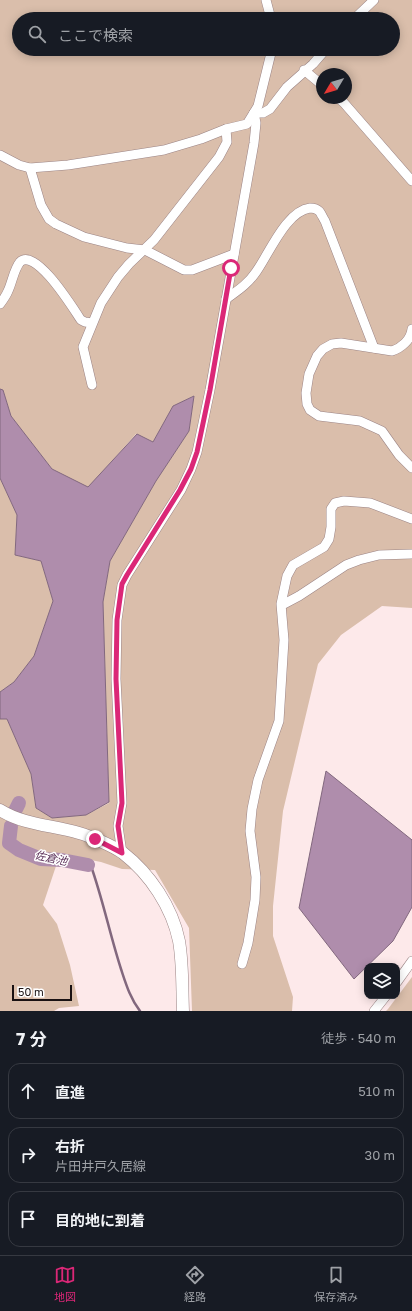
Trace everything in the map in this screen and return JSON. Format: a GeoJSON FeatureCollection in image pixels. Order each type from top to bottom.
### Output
{"type":"FeatureCollection","features":[{"type":"Feature","properties":{"kind":"main road"},"geometry":{"type":"LineString","coordinates":[[0,810],[28,822],[78,833],[122,853],[142,871],[164,901],[171,915],[179,942],[184,1011]]}},
{"type":"Feature","properties":{"kind":"street"},"geometry":{"type":"LineString","coordinates":[[266,0],[269,12]]}},
{"type":"Feature","properties":{"kind":"street"},"geometry":{"type":"LineString","coordinates":[[361,12],[374,0]]}},
{"type":"Feature","properties":{"kind":"street"},"geometry":{"type":"LineString","coordinates":[[1,158],[30,168],[68,165],[164,150],[201,139],[226,129],[247,124],[258,106],[270,56]]}},
{"type":"Feature","properties":{"kind":"street"},"geometry":{"type":"LineString","coordinates":[[254,113],[263,113],[270,109],[286,87],[304,70],[313,64],[320,56]]}},
{"type":"Feature","properties":{"kind":"street"},"geometry":{"type":"LineString","coordinates":[[304,70],[316,80]]}},
{"type":"Feature","properties":{"kind":"street"},"geometry":{"type":"LineString","coordinates":[[345,104],[412,181]]}},
{"type":"Feature","properties":{"kind":"street"},"geometry":{"type":"LineString","coordinates":[[122,853],[118,826],[122,803],[116,679],[117,620],[122,584],[180,490],[191,469],[197,452],[210,390],[254,143],[256,123],[254,113]]}},
{"type":"Feature","properties":{"kind":"street"},"geometry":{"type":"LineString","coordinates":[[92,385],[83,347],[92,323],[109,288],[129,264],[145,250],[219,157],[227,142],[226,129]]}},
{"type":"Feature","properties":{"kind":"street"},"geometry":{"type":"LineString","coordinates":[[30,168],[41,205],[49,219],[56,224],[84,237],[127,248],[145,250],[184,270],[192,270],[234,254]]}},
{"type":"Feature","properties":{"kind":"street"},"geometry":{"type":"LineString","coordinates":[[226,298],[243,287],[256,273],[287,223],[303,209],[314,208],[319,211],[325,221],[374,348]]}},
{"type":"Feature","properties":{"kind":"street"},"geometry":{"type":"LineString","coordinates":[[0,304],[7,293],[18,264],[23,260],[28,260],[36,264],[58,286],[81,320],[92,323]]}},
{"type":"Feature","properties":{"kind":"street"},"geometry":{"type":"LineString","coordinates":[[412,329],[412,333],[400,349],[392,351],[341,343],[332,344],[323,349],[317,356],[308,374],[306,393],[307,404],[310,410],[319,416],[360,421],[382,431],[399,455],[412,468]]}},
{"type":"Feature","properties":{"kind":"street"},"geometry":{"type":"LineString","coordinates":[[242,964],[248,943],[255,900],[256,877],[250,831],[252,809],[258,780],[280,721],[284,640],[282,605],[287,576],[291,567],[324,547],[329,539],[331,509],[335,503],[344,501],[370,503],[412,519]]}},
{"type":"Feature","properties":{"kind":"street"},"geometry":{"type":"LineString","coordinates":[[282,605],[299,596],[346,565],[379,555],[412,554]]}},
{"type":"Feature","properties":{"kind":"street"},"geometry":{"type":"LineString","coordinates":[[400,978],[412,961]]}},
{"type":"Feature","properties":{"kind":"street"},"geometry":{"type":"LineString","coordinates":[[374,1011],[384,999]]}},
{"type":"Feature","properties":{"kind":"shaded area"},"geometry":{"type":"Polygon","coordinates":[[[0,0],[412,0],[412,608],[382,606],[341,635],[318,664],[283,811],[273,906],[273,936],[293,997],[292,1011],[192,1011],[189,928],[155,870],[122,869],[101,862],[60,854],[43,905],[57,924],[70,965],[79,1006],[59,1008],[54,1011],[0,1011],[0,719],[7,719],[31,774],[36,808],[52,818],[86,815],[109,803],[103,602],[110,561],[156,481],[189,431],[194,396],[173,406],[153,442],[136,434],[88,488],[52,469],[11,416],[3,390],[0,389],[0,0]]]}},
{"type":"Feature","properties":{"kind":"shaded area"},"geometry":{"type":"Polygon","coordinates":[[[0,389],[3,390],[11,416],[52,469],[88,487],[137,434],[153,442],[173,406],[194,396],[189,431],[156,481],[110,561],[103,602],[109,802],[86,815],[52,818],[36,808],[31,774],[7,719],[0,719],[0,692],[14,682],[34,656],[53,601],[41,561],[15,555],[17,515],[0,478],[0,389]]]}},
{"type":"Feature","properties":{"kind":"shaded area"},"geometry":{"type":"Polygon","coordinates":[[[0,478],[17,515],[15,555],[41,561],[53,601],[34,656],[14,682],[0,692],[0,478]]]}},
{"type":"Feature","properties":{"kind":"shaded area"},"geometry":{"type":"Polygon","coordinates":[[[326,771],[412,840],[412,907],[393,941],[370,963],[364,963],[364,969],[354,979],[299,908],[326,771]]]}},
{"type":"Feature","properties":{"kind":"shaded area"},"geometry":{"type":"Polygon","coordinates":[[[412,977],[412,1011],[386,1011],[396,999],[400,999],[400,993],[412,977]]]}},
{"type":"Feature","properties":{"kind":"waterway","name":"佐倉池"},"geometry":{"type":"LineString","coordinates":[[15,811],[19,803]]}},
{"type":"Feature","properties":{"kind":"waterway","name":"佐倉池"},"geometry":{"type":"LineString","coordinates":[[11,826],[9,843],[19,850],[41,859],[62,860],[88,865]]}},
{"type":"Feature","properties":{"kind":"waterway"},"geometry":{"type":"LineString","coordinates":[[88,865],[91,866],[127,985],[131,996],[140,1011]]}},
{"type":"Feature","properties":{"kind":"route"},"geometry":{"type":"LineString","coordinates":[[95,839],[122,853],[118,826],[122,803],[116,679],[117,620],[122,584],[180,490],[191,469],[197,452],[210,390],[231,268]]}}]}
